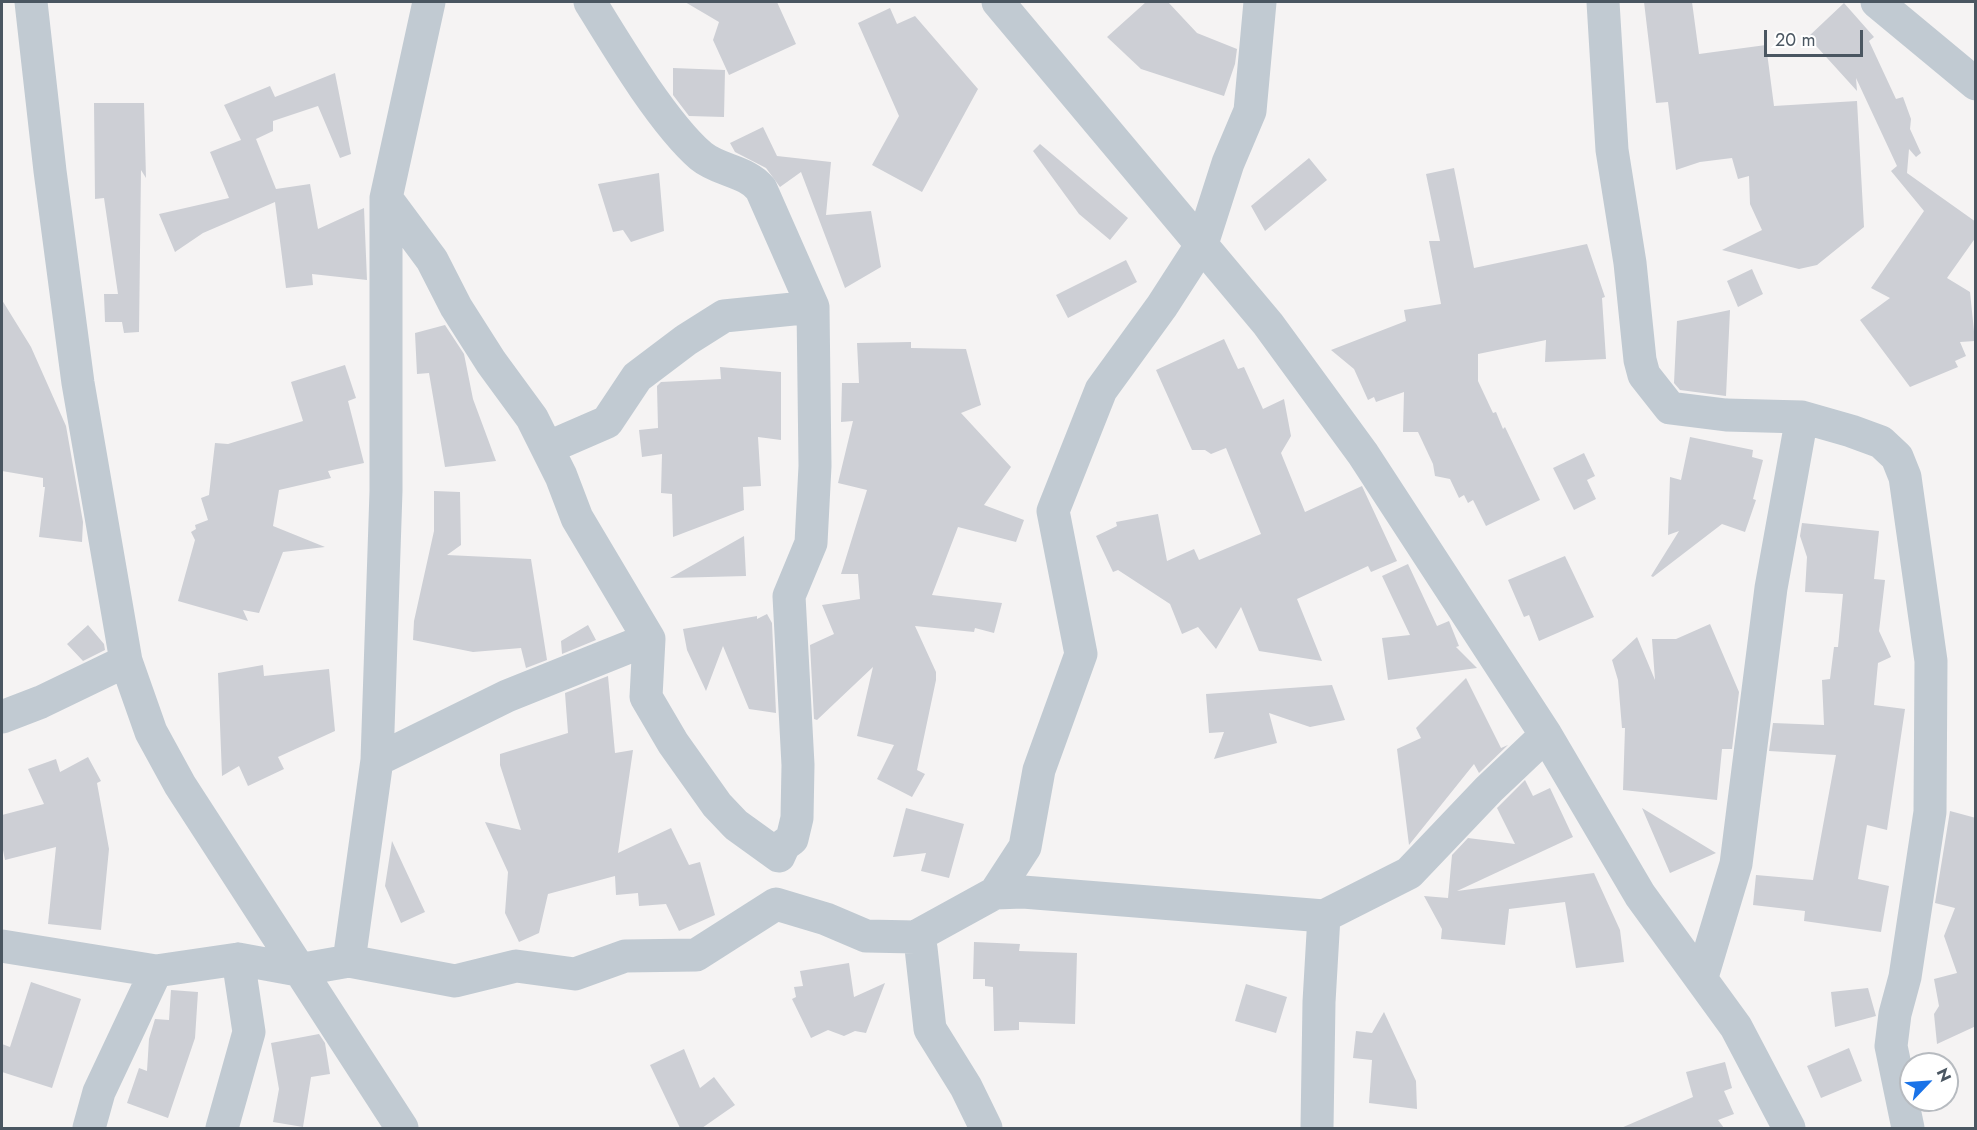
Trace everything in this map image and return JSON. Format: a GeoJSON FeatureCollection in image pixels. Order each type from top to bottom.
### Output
{"type":"FeatureCollection","features":[{"type":"Feature","properties":{"kind":"street"},"geometry":{"type":"LineString","coordinates":[[31,2],[50,171],[78,383],[126,661],[151,732],[180,785],[402,1128]]}},
{"type":"Feature","properties":{"kind":"street"},"geometry":{"type":"LineString","coordinates":[[348,961],[377,760],[386,491],[386,198],[429,2]]}},
{"type":"Feature","properties":{"kind":"street"},"geometry":{"type":"LineString","coordinates":[[386,198],[432,260],[456,307],[491,362],[532,418],[577,518],[649,639],[646,697],[673,743],[717,805],[736,825],[778,856],[784,845],[792,839],[797,818],[798,765],[789,596],[811,543],[815,466],[813,307],[761,189],[754,181],[712,164],[687,141],[638,75],[590,2]]}},
{"type":"Feature","properties":{"kind":"street"},"geometry":{"type":"LineString","coordinates":[[998,2],[1268,324],[1363,454],[1546,735],[1640,895],[1736,1027],[1789,1128]]}},
{"type":"Feature","properties":{"kind":"street"},"geometry":{"type":"LineString","coordinates":[[995,893],[1025,847],[1039,770],[1082,654],[1053,512],[1101,390],[1162,306],[1202,244],[1228,163],[1250,111],[1260,2]]}},
{"type":"Feature","properties":{"kind":"street"},"geometry":{"type":"LineString","coordinates":[[1603,2],[1612,150],[1630,263],[1640,360],[1644,375],[1670,408],[1726,415],[1802,417],[1881,442],[1896,457],[1905,477],[1931,661],[1930,812],[1905,976],[1895,1014],[1891,1046],[1908,1128]]}},
{"type":"Feature","properties":{"kind":"street"},"geometry":{"type":"LineString","coordinates":[[1878,2],[1976,84]]}},
{"type":"Feature","properties":{"kind":"street"},"geometry":{"type":"LineString","coordinates":[[547,448],[607,422],[637,377],[686,340],[724,316],[813,307]]}},
{"type":"Feature","properties":{"kind":"street"},"geometry":{"type":"LineString","coordinates":[[1702,978],[1736,864],[1771,588],[1802,417]]}},
{"type":"Feature","properties":{"kind":"street"},"geometry":{"type":"LineString","coordinates":[[377,760],[507,696],[649,639]]}},
{"type":"Feature","properties":{"kind":"street"},"geometry":{"type":"LineString","coordinates":[[2,717],[41,702],[126,661]]}},
{"type":"Feature","properties":{"kind":"street"},"geometry":{"type":"LineString","coordinates":[[2,946],[156,971],[238,959],[298,970],[348,961],[455,981],[516,966],[574,974],[625,956],[696,955],[776,904],[826,919],[866,936],[915,937],[995,893],[1023,892],[1324,916],[1409,873],[1489,789],[1546,735]]}},
{"type":"Feature","properties":{"kind":"street"},"geometry":{"type":"LineString","coordinates":[[764,845],[776,904]]}},
{"type":"Feature","properties":{"kind":"street"},"geometry":{"type":"LineString","coordinates":[[1317,1128],[1319,1002],[1324,916]]}},
{"type":"Feature","properties":{"kind":"street"},"geometry":{"type":"LineString","coordinates":[[915,937],[921,948],[930,1029],[966,1087],[986,1128]]}},
{"type":"Feature","properties":{"kind":"street"},"geometry":{"type":"LineString","coordinates":[[222,1128],[249,1032],[238,959]]}},
{"type":"Feature","properties":{"kind":"street"},"geometry":{"type":"LineString","coordinates":[[89,1128],[99,1092],[156,971]]}},
{"type":"Feature","properties":{"kind":"building"},"geometry":{"type":"Polygon","coordinates":[[[685,2],[777,2],[796,44],[729,75],[713,40],[719,22],[685,2]]]}},
{"type":"Feature","properties":{"kind":"building"},"geometry":{"type":"Polygon","coordinates":[[[1146,2],[1168,2],[1197,33],[1237,49],[1235,64],[1224,96],[1141,69],[1107,37],[1146,2]]]}},
{"type":"Feature","properties":{"kind":"building"},"geometry":{"type":"Polygon","coordinates":[[[1644,2],[1692,2],[1699,54],[1766,45],[1774,106],[1857,101],[1864,227],[1817,265],[1799,269],[1722,250],[1762,230],[1750,204],[1749,176],[1738,179],[1732,158],[1700,162],[1676,170],[1668,102],[1656,103],[1644,2]]]}},
{"type":"Feature","properties":{"kind":"building"},"geometry":{"type":"Polygon","coordinates":[[[1844,3],[1874,37],[1869,41],[1896,99],[1903,97],[1911,119],[1910,129],[1921,153],[1916,157],[1909,149],[1907,173],[1976,222],[1976,237],[1947,278],[1970,292],[1975,341],[1960,342],[1966,356],[1955,361],[1958,367],[1910,387],[1860,320],[1890,298],[1871,288],[1924,211],[1891,171],[1897,166],[1856,78],[1857,91],[1808,37],[1844,3]]]}},
{"type":"Feature","properties":{"kind":"building"},"geometry":{"type":"Polygon","coordinates":[[[890,8],[897,24],[915,16],[978,89],[922,192],[872,165],[899,116],[858,23],[890,8]]]}},
{"type":"Feature","properties":{"kind":"building"},"geometry":{"type":"Polygon","coordinates":[[[673,68],[725,70],[724,117],[689,116],[673,95],[673,68]]]}},
{"type":"Feature","properties":{"kind":"building"},"geometry":{"type":"Polygon","coordinates":[[[335,73],[351,154],[340,158],[318,106],[273,121],[273,131],[256,139],[276,189],[310,184],[318,229],[364,208],[367,280],[312,274],[313,285],[286,288],[275,202],[203,233],[175,252],[159,214],[229,198],[210,152],[241,140],[224,105],[270,86],[275,97],[335,73]]]}},
{"type":"Feature","properties":{"kind":"building"},"geometry":{"type":"Polygon","coordinates":[[[94,103],[144,103],[146,178],[141,170],[139,332],[124,333],[122,322],[105,322],[104,294],[118,294],[104,198],[95,199],[94,103]]]}},
{"type":"Feature","properties":{"kind":"building"},"geometry":{"type":"Polygon","coordinates":[[[763,127],[777,156],[831,162],[826,215],[871,211],[881,267],[845,288],[801,172],[780,187],[766,168],[735,152],[730,143],[763,127]]]}},
{"type":"Feature","properties":{"kind":"building"},"geometry":{"type":"Polygon","coordinates":[[[1040,144],[1128,218],[1110,240],[1079,214],[1033,151],[1040,144]]]}},
{"type":"Feature","properties":{"kind":"building"},"geometry":{"type":"Polygon","coordinates":[[[1309,158],[1327,180],[1265,231],[1251,206],[1309,158]]]}},
{"type":"Feature","properties":{"kind":"building"},"geometry":{"type":"Polygon","coordinates":[[[1454,168],[1474,268],[1587,244],[1605,297],[1602,298],[1606,359],[1545,362],[1546,340],[1478,354],[1478,381],[1493,413],[1496,412],[1503,429],[1505,427],[1540,500],[1486,526],[1473,500],[1468,503],[1464,495],[1459,498],[1450,479],[1435,476],[1433,464],[1418,432],[1403,432],[1404,392],[1376,402],[1374,397],[1368,400],[1354,369],[1331,350],[1406,321],[1404,310],[1441,304],[1429,241],[1440,241],[1426,174],[1454,168]]]}},
{"type":"Feature","properties":{"kind":"building"},"geometry":{"type":"Polygon","coordinates":[[[659,173],[664,231],[631,242],[623,230],[613,232],[598,184],[659,173]]]}},
{"type":"Feature","properties":{"kind":"building"},"geometry":{"type":"Polygon","coordinates":[[[1126,260],[1137,282],[1068,318],[1056,295],[1126,260]]]}},
{"type":"Feature","properties":{"kind":"building"},"geometry":{"type":"Polygon","coordinates":[[[1752,269],[1763,294],[1738,307],[1727,281],[1752,269]]]}},
{"type":"Feature","properties":{"kind":"building"},"geometry":{"type":"Polygon","coordinates":[[[2,300],[31,347],[66,426],[83,522],[82,542],[39,537],[45,487],[43,487],[43,478],[2,471],[2,300]]]}},
{"type":"Feature","properties":{"kind":"building"},"geometry":{"type":"Polygon","coordinates":[[[1730,310],[1726,396],[1680,390],[1674,383],[1677,321],[1730,310]]]}},
{"type":"Feature","properties":{"kind":"building"},"geometry":{"type":"Polygon","coordinates":[[[445,325],[464,354],[473,399],[496,461],[445,467],[429,373],[417,374],[415,333],[445,325]]]}},
{"type":"Feature","properties":{"kind":"building"},"geometry":{"type":"Polygon","coordinates":[[[1224,339],[1238,369],[1244,367],[1263,409],[1284,399],[1291,436],[1281,453],[1305,512],[1362,486],[1397,561],[1371,572],[1368,566],[1297,599],[1322,661],[1259,651],[1241,607],[1216,649],[1198,627],[1182,634],[1170,604],[1118,570],[1113,572],[1096,536],[1117,526],[1116,522],[1158,514],[1167,561],[1194,549],[1199,560],[1261,534],[1226,448],[1211,454],[1205,450],[1192,450],[1156,370],[1224,339]]]}},
{"type":"Feature","properties":{"kind":"building"},"geometry":{"type":"Polygon","coordinates":[[[911,342],[911,348],[966,349],[981,405],[961,413],[1011,467],[984,505],[1024,520],[1016,542],[958,527],[932,595],[1002,603],[994,633],[975,628],[974,632],[915,626],[936,672],[936,680],[917,770],[925,774],[912,797],[877,779],[894,745],[857,736],[873,667],[817,720],[814,719],[810,645],[834,634],[822,605],[860,599],[858,574],[841,574],[867,490],[838,483],[853,421],[841,422],[842,383],[859,383],[857,343],[911,342]]]}},
{"type":"Feature","properties":{"kind":"building"},"geometry":{"type":"Polygon","coordinates":[[[345,365],[356,398],[348,401],[364,463],[328,471],[331,478],[279,490],[273,526],[325,547],[283,552],[259,613],[243,610],[248,621],[178,601],[195,540],[191,532],[196,529],[195,525],[208,520],[201,498],[209,495],[215,443],[228,444],[303,421],[291,382],[345,365]]]}},
{"type":"Feature","properties":{"kind":"building"},"geometry":{"type":"Polygon","coordinates":[[[720,367],[781,372],[781,440],[758,437],[761,486],[743,487],[744,510],[673,537],[672,494],[661,493],[662,454],[642,457],[639,430],[658,428],[657,386],[661,382],[721,379],[720,367]]]}},
{"type":"Feature","properties":{"kind":"building"},"geometry":{"type":"Polygon","coordinates":[[[1690,437],[1753,450],[1752,457],[1763,460],[1753,499],[1756,500],[1745,532],[1722,524],[1653,577],[1651,576],[1679,531],[1668,535],[1670,477],[1681,480],[1690,437]]]}},
{"type":"Feature","properties":{"kind":"building"},"geometry":{"type":"Polygon","coordinates":[[[1584,453],[1595,476],[1587,480],[1596,499],[1574,510],[1553,468],[1584,453]]]}},
{"type":"Feature","properties":{"kind":"building"},"geometry":{"type":"Polygon","coordinates":[[[434,491],[460,492],[461,545],[447,555],[531,559],[547,660],[526,668],[521,648],[473,652],[413,640],[414,621],[434,531],[434,491]]]}},
{"type":"Feature","properties":{"kind":"building"},"geometry":{"type":"Polygon","coordinates":[[[1802,523],[1879,531],[1874,579],[1885,580],[1879,631],[1891,657],[1878,663],[1874,705],[1905,709],[1887,830],[1867,825],[1858,879],[1889,886],[1881,932],[1804,921],[1805,911],[1753,905],[1756,875],[1813,880],[1836,755],[1769,751],[1773,723],[1824,725],[1822,680],[1830,679],[1834,647],[1838,647],[1843,594],[1805,592],[1807,557],[1800,536],[1802,523]]]}},
{"type":"Feature","properties":{"kind":"building"},"geometry":{"type":"Polygon","coordinates":[[[744,536],[746,576],[670,578],[744,536]]]}},
{"type":"Feature","properties":{"kind":"building"},"geometry":{"type":"Polygon","coordinates":[[[1565,556],[1594,617],[1539,641],[1529,615],[1524,617],[1508,580],[1565,556]]]}},
{"type":"Feature","properties":{"kind":"building"},"geometry":{"type":"Polygon","coordinates":[[[1408,564],[1437,626],[1449,621],[1459,646],[1456,647],[1477,668],[1388,680],[1382,638],[1410,635],[1382,576],[1408,564]]]}},
{"type":"Feature","properties":{"kind":"building"},"geometry":{"type":"Polygon","coordinates":[[[767,614],[772,623],[776,713],[749,709],[723,646],[706,691],[687,650],[683,629],[757,616],[757,619],[767,614]]]}},
{"type":"Feature","properties":{"kind":"building"},"geometry":{"type":"Polygon","coordinates":[[[1710,624],[1739,692],[1732,749],[1722,749],[1717,800],[1623,790],[1625,728],[1622,728],[1618,680],[1612,660],[1637,637],[1655,680],[1652,639],[1676,639],[1710,624]]]}},
{"type":"Feature","properties":{"kind":"building"},"geometry":{"type":"Polygon","coordinates":[[[88,625],[104,644],[105,650],[83,661],[67,644],[88,625]]]}},
{"type":"Feature","properties":{"kind":"building"},"geometry":{"type":"Polygon","coordinates":[[[588,625],[596,640],[562,654],[561,641],[588,625]]]}},
{"type":"Feature","properties":{"kind":"building"},"geometry":{"type":"Polygon","coordinates":[[[263,665],[264,676],[329,669],[335,731],[278,757],[284,769],[248,786],[239,766],[222,776],[218,673],[263,665]]]}},
{"type":"Feature","properties":{"kind":"building"},"geometry":{"type":"Polygon","coordinates":[[[608,676],[615,753],[633,750],[618,853],[671,828],[689,865],[700,862],[715,915],[679,931],[666,904],[639,906],[638,893],[616,895],[615,876],[548,894],[539,933],[519,942],[505,913],[508,872],[485,822],[521,830],[500,765],[500,754],[568,733],[565,693],[608,676]]]}},
{"type":"Feature","properties":{"kind":"building"},"geometry":{"type":"Polygon","coordinates":[[[1466,678],[1501,748],[1508,745],[1479,773],[1474,764],[1409,845],[1397,749],[1421,738],[1416,728],[1466,678]]]}},
{"type":"Feature","properties":{"kind":"building"},"geometry":{"type":"Polygon","coordinates":[[[1332,685],[1345,720],[1310,727],[1269,713],[1277,743],[1214,759],[1224,732],[1209,733],[1206,694],[1332,685]]]}},
{"type":"Feature","properties":{"kind":"building"},"geometry":{"type":"Polygon","coordinates":[[[88,757],[101,781],[97,783],[109,849],[101,930],[48,924],[56,847],[5,860],[2,845],[2,815],[44,804],[28,769],[56,759],[60,772],[88,757]]]}},
{"type":"Feature","properties":{"kind":"building"},"geometry":{"type":"Polygon","coordinates":[[[1525,780],[1533,796],[1550,788],[1573,837],[1457,891],[1594,873],[1620,930],[1624,962],[1576,968],[1565,902],[1509,909],[1505,945],[1441,939],[1442,929],[1424,896],[1448,898],[1452,855],[1468,838],[1515,844],[1497,808],[1525,780]]]}},
{"type":"Feature","properties":{"kind":"building"},"geometry":{"type":"Polygon","coordinates":[[[906,808],[964,824],[949,878],[921,871],[926,853],[893,857],[906,808]]]}},
{"type":"Feature","properties":{"kind":"building"},"geometry":{"type":"Polygon","coordinates":[[[1642,808],[1716,853],[1670,873],[1642,808]]]}},
{"type":"Feature","properties":{"kind":"building"},"geometry":{"type":"Polygon","coordinates":[[[1950,811],[1976,818],[1976,1026],[1937,1044],[1934,1014],[1939,1006],[1934,979],[1957,973],[1944,936],[1955,908],[1935,903],[1950,811]]]}},
{"type":"Feature","properties":{"kind":"building"},"geometry":{"type":"Polygon","coordinates":[[[392,841],[425,912],[401,923],[385,886],[392,841]]]}},
{"type":"Feature","properties":{"kind":"building"},"geometry":{"type":"Polygon","coordinates":[[[974,942],[1020,944],[1019,951],[1077,953],[1075,1024],[1019,1022],[1019,1030],[994,1031],[993,987],[985,986],[985,979],[973,979],[974,942]]]}},
{"type":"Feature","properties":{"kind":"building"},"geometry":{"type":"Polygon","coordinates":[[[849,963],[854,997],[885,983],[866,1033],[855,1031],[844,1036],[828,1030],[811,1038],[792,999],[796,997],[794,987],[803,986],[800,971],[849,963]]]}},
{"type":"Feature","properties":{"kind":"building"},"geometry":{"type":"Polygon","coordinates":[[[31,982],[81,999],[52,1088],[2,1072],[2,1044],[10,1047],[31,982]]]}},
{"type":"Feature","properties":{"kind":"building"},"geometry":{"type":"Polygon","coordinates":[[[1246,984],[1287,997],[1276,1033],[1235,1021],[1246,984]]]}},
{"type":"Feature","properties":{"kind":"building"},"geometry":{"type":"Polygon","coordinates":[[[1868,988],[1876,1016],[1835,1027],[1831,992],[1868,988]]]}},
{"type":"Feature","properties":{"kind":"building"},"geometry":{"type":"Polygon","coordinates":[[[171,990],[198,992],[195,1038],[168,1118],[127,1103],[139,1068],[147,1071],[149,1039],[155,1019],[169,1020],[171,990]]]}},
{"type":"Feature","properties":{"kind":"building"},"geometry":{"type":"Polygon","coordinates":[[[1384,1012],[1416,1081],[1417,1109],[1369,1103],[1372,1060],[1353,1058],[1356,1031],[1372,1033],[1384,1012]]]}},
{"type":"Feature","properties":{"kind":"building"},"geometry":{"type":"Polygon","coordinates":[[[319,1034],[325,1043],[330,1074],[311,1077],[303,1127],[273,1122],[279,1089],[271,1043],[319,1034]]]}},
{"type":"Feature","properties":{"kind":"building"},"geometry":{"type":"Polygon","coordinates":[[[1849,1048],[1862,1081],[1821,1098],[1807,1066],[1849,1048]]]}},
{"type":"Feature","properties":{"kind":"building"},"geometry":{"type":"Polygon","coordinates":[[[684,1049],[700,1088],[714,1077],[735,1105],[702,1128],[680,1128],[650,1065],[684,1049]]]}},
{"type":"Feature","properties":{"kind":"building"},"geometry":{"type":"Polygon","coordinates":[[[1725,1062],[1732,1088],[1724,1091],[1734,1114],[1718,1120],[1724,1128],[1621,1128],[1693,1097],[1686,1072],[1725,1062]]]}}]}
